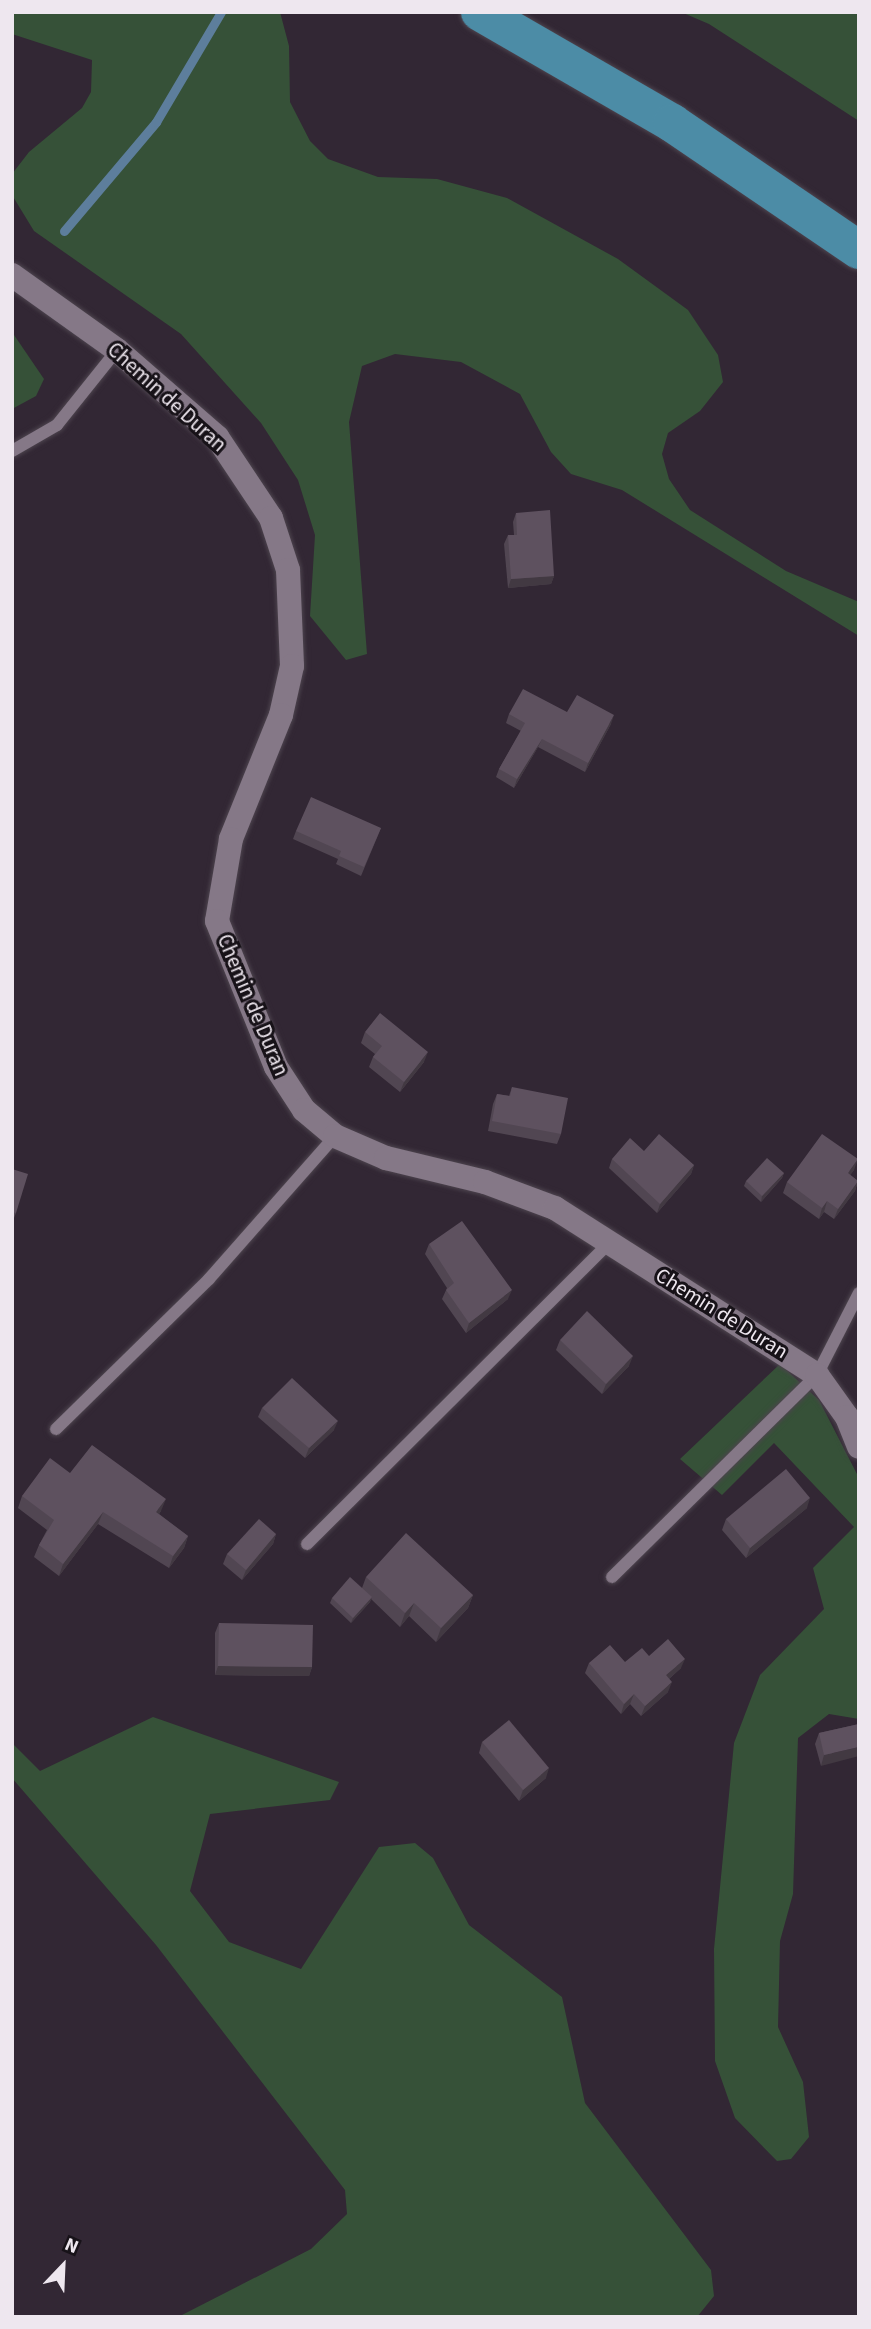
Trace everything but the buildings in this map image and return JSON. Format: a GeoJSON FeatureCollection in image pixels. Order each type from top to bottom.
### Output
{"type":"FeatureCollection","features":[{"type":"Feature","properties":{"kind":"highway"},"geometry":{"type":"LineString","coordinates":[[480,12],[672,123],[859,250]]}},
{"type":"Feature","properties":{"kind":"street","name":"Chemin de Duran"},"geometry":{"type":"LineString","coordinates":[[12,275],[117,350],[217,437],[248,477],[288,570],[292,666],[281,715],[230,839],[217,921],[276,1067],[304,1110],[335,1136],[386,1158],[522,1193],[610,1242],[817,1375],[847,1417],[859,1447]]}},
{"type":"Feature","properties":{"kind":"lane"},"geometry":{"type":"LineString","coordinates":[[12,451],[57,425],[117,350]]}},
{"type":"Feature","properties":{"kind":"lane"},"geometry":{"type":"LineString","coordinates":[[56,1429],[209,1279],[335,1136]]}},
{"type":"Feature","properties":{"kind":"lane"},"geometry":{"type":"LineString","coordinates":[[307,1545],[610,1242]]}},
{"type":"Feature","properties":{"kind":"lane"},"geometry":{"type":"LineString","coordinates":[[612,1577],[817,1375],[859,1293]]}},
{"type":"Feature","properties":{"kind":"green space"},"geometry":{"type":"Polygon","coordinates":[[[12,12],[280,12],[289,46],[290,102],[310,141],[328,159],[378,177],[437,179],[507,198],[618,259],[688,310],[718,355],[723,382],[700,411],[668,433],[662,454],[669,479],[690,510],[786,571],[859,602],[859,636],[622,490],[571,474],[551,452],[520,394],[461,362],[395,354],[362,366],[349,422],[367,654],[346,660],[310,616],[315,535],[298,480],[261,423],[181,334],[34,231],[12,195],[12,174],[29,152],[82,108],[91,92],[92,60],[12,34],[12,12]]]}},
{"type":"Feature","properties":{"kind":"green space"},"geometry":{"type":"Polygon","coordinates":[[[681,12],[859,12],[859,121],[709,24],[681,12]]]}},
{"type":"Feature","properties":{"kind":"green space"},"geometry":{"type":"Polygon","coordinates":[[[12,332],[44,379],[36,396],[12,409],[12,332]]]}},
{"type":"Feature","properties":{"kind":"green space"},"geometry":{"type":"Polygon","coordinates":[[[780,1364],[819,1400],[859,1478],[859,1719],[829,1714],[798,1738],[793,1894],[780,1941],[778,2027],[803,2082],[809,2137],[791,2159],[777,2161],[735,2118],[715,2061],[714,1949],[734,1743],[760,1675],[824,1609],[813,1568],[854,1527],[774,1443],[722,1495],[680,1459],[780,1364]]]}},
{"type":"Feature","properties":{"kind":"green space"},"geometry":{"type":"Polygon","coordinates":[[[153,1717],[339,1782],[330,1800],[210,1814],[190,1891],[229,1942],[301,1969],[379,1847],[415,1843],[433,1858],[469,1925],[562,1997],[585,2103],[711,2270],[714,2296],[697,2317],[178,2317],[311,2249],[347,2214],[345,2190],[156,1945],[12,1778],[12,1743],[40,1771],[153,1717]]]}},
{"type":"Feature","properties":{"kind":"waterway"},"geometry":{"type":"LineString","coordinates":[[64,231],[156,122],[221,12]]}}]}
